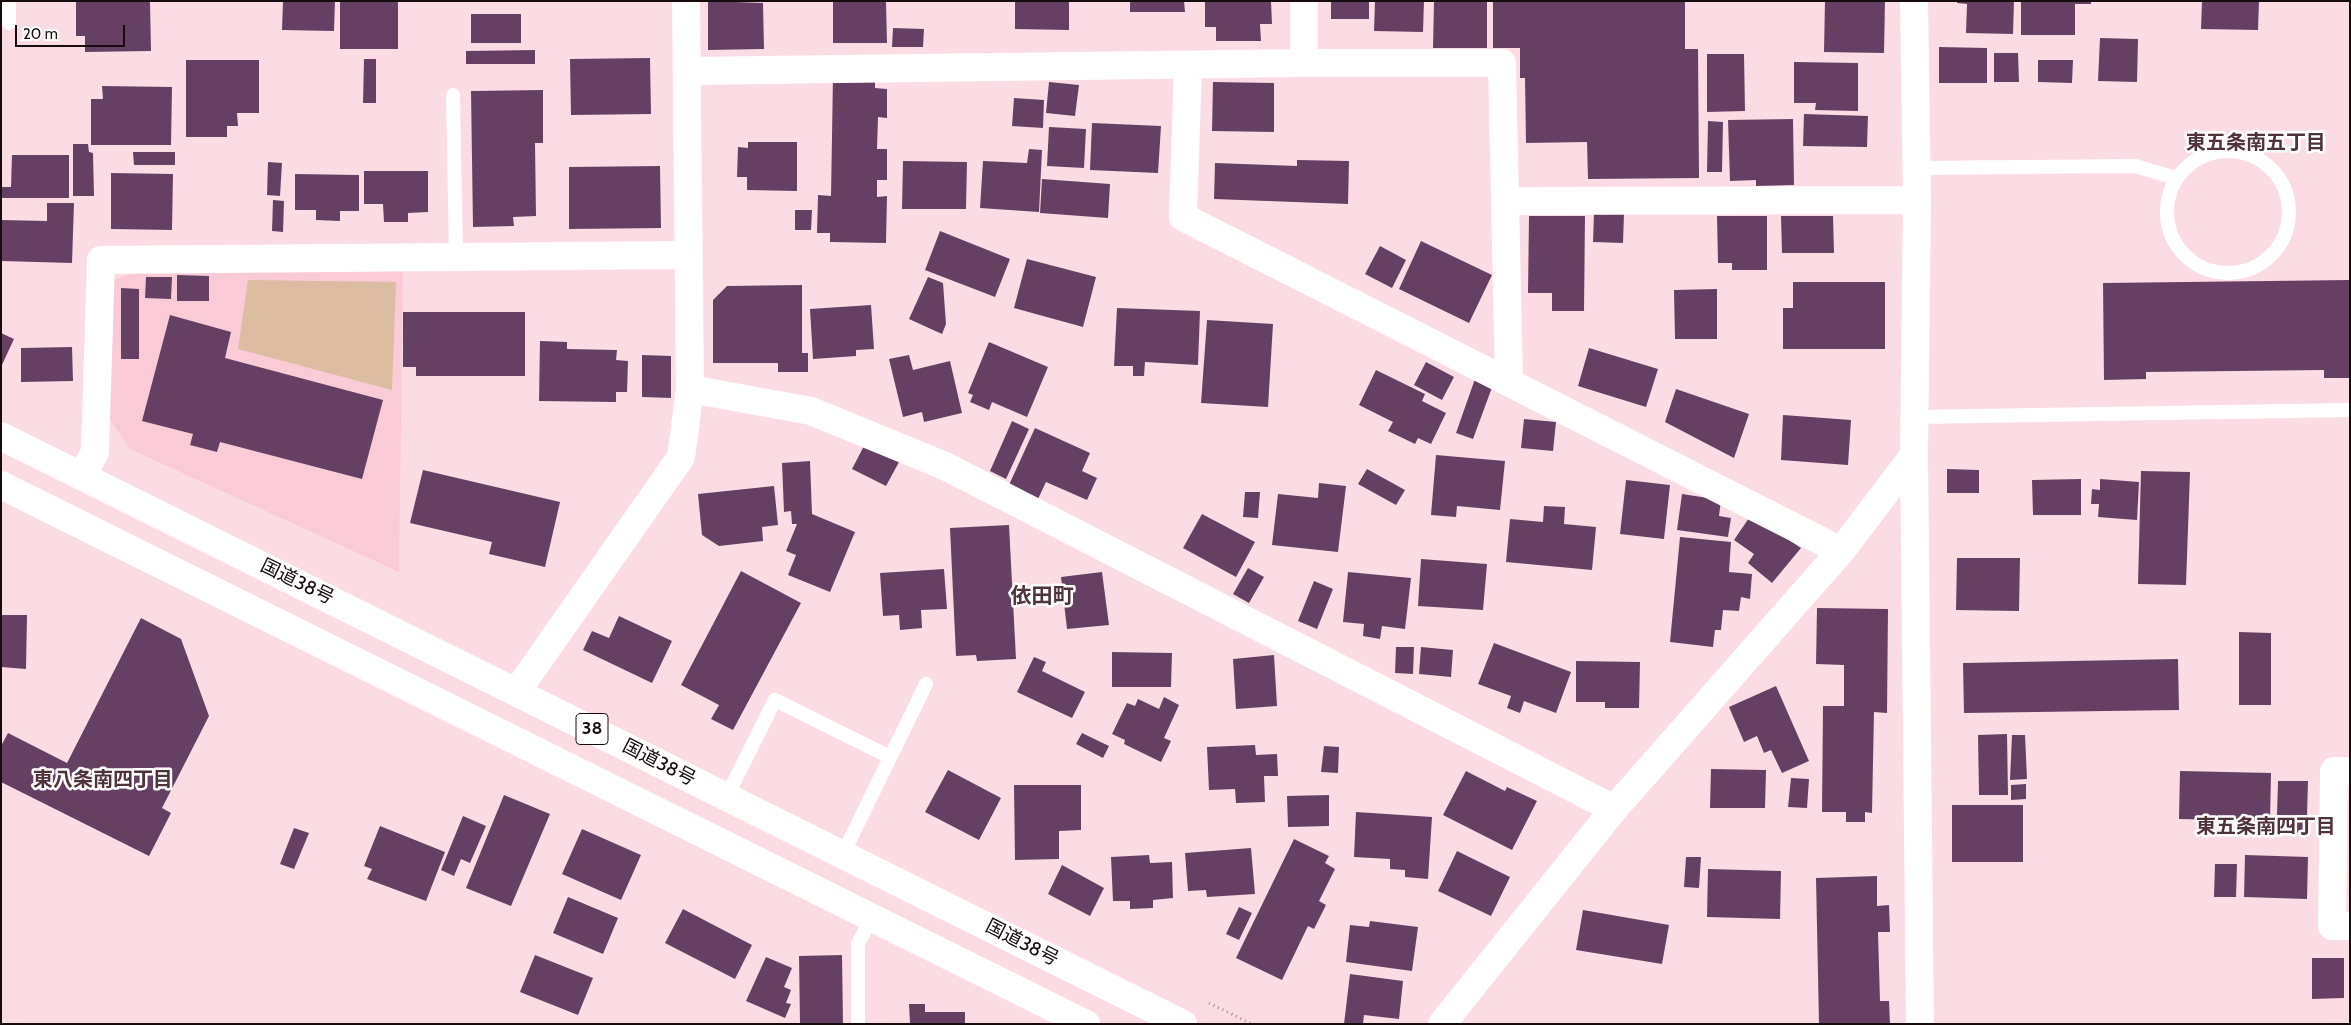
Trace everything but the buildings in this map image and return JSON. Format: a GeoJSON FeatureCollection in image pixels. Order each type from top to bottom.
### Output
{"type":"FeatureCollection","features":[{"type":"Feature","properties":{"kind":"main road"},"geometry":{"type":"LineString","coordinates":[[517,691],[682,457],[690,389],[686,1]]}},
{"type":"Feature","properties":{"kind":"main road"},"geometry":{"type":"LineString","coordinates":[[1304,1],[1304,63]]}},
{"type":"Feature","properties":{"kind":"main road"},"geometry":{"type":"LineString","coordinates":[[1914,1],[1917,168],[1914,455],[1920,1024]]}},
{"type":"Feature","properties":{"kind":"main road"},"geometry":{"type":"LineString","coordinates":[[688,72],[1304,63],[1502,63],[1509,382]]}},
{"type":"Feature","properties":{"kind":"main road"},"geometry":{"type":"LineString","coordinates":[[1188,65],[1183,217],[1841,551]]}},
{"type":"Feature","properties":{"kind":"main road"},"geometry":{"type":"LineString","coordinates":[[1505,201],[1917,200]]}},
{"type":"Feature","properties":{"kind":"main road"},"geometry":{"type":"LineString","coordinates":[[82,476],[95,452],[101,260],[688,255]]}},
{"type":"Feature","properties":{"kind":"main road"},"geometry":{"type":"LineString","coordinates":[[690,389],[811,411],[945,466],[1614,809]]}},
{"type":"Feature","properties":{"kind":"main road","name":"国道38号"},"geometry":{"type":"LineString","coordinates":[[1,436],[517,691],[1183,1024]]}},
{"type":"Feature","properties":{"kind":"main road"},"geometry":{"type":"LineString","coordinates":[[1442,1024],[1614,809],[1841,551],[1914,455]]}},
{"type":"Feature","properties":{"kind":"main road","name":"38"},"geometry":{"type":"LineString","coordinates":[[1,485],[1086,1024]]}},
{"type":"Feature","properties":{"kind":"main road"},"geometry":{"type":"LineString","coordinates":[[2350,771],[2334,771],[2332,926],[2350,926]]}},
{"type":"Feature","properties":{"kind":"lane"},"geometry":{"type":"LineString","coordinates":[[9,1],[9,23]]}},
{"type":"Feature","properties":{"kind":"lane"},"geometry":{"type":"LineString","coordinates":[[453,95],[456,256]]}},
{"type":"Feature","properties":{"kind":"lane"},"geometry":{"type":"LineString","coordinates":[[2215,152],[2239,152],[2261,160],[2279,177],[2288,199],[2288,223],[2279,246],[2263,262],[2241,272],[2216,272],[2194,263],[2177,247],[2168,225],[2168,201],[2176,178],[2193,162],[2215,152]]}},
{"type":"Feature","properties":{"kind":"lane"},"geometry":{"type":"LineString","coordinates":[[1917,168],[2135,166],[2176,178]]}},
{"type":"Feature","properties":{"kind":"lane"},"geometry":{"type":"LineString","coordinates":[[1914,417],[2350,410]]}},
{"type":"Feature","properties":{"kind":"lane"},"geometry":{"type":"LineString","coordinates":[[843,854],[926,684]]}},
{"type":"Feature","properties":{"kind":"lane"},"geometry":{"type":"LineString","coordinates":[[727,796],[775,700],[890,757]]}},
{"type":"Feature","properties":{"kind":"lane"},"geometry":{"type":"LineString","coordinates":[[858,1024],[858,944],[872,917]]}},
{"type":"Feature","properties":{"kind":"shaded area"},"geometry":{"type":"Polygon","coordinates":[[[140,269],[403,271],[399,572],[130,449],[110,420],[112,281],[140,269]]]}},
{"type":"Feature","properties":{"kind":"shaded area"},"geometry":{"type":"Polygon","coordinates":[[[248,280],[396,282],[392,390],[238,349],[248,280]]]}},
{"type":"Feature","properties":{"kind":"district","name":"東五条南五丁目"},"geometry":{"type":"Point","coordinates":[2256,143]}},
{"type":"Feature","properties":{"kind":"district","name":"依田町"},"geometry":{"type":"Point","coordinates":[1042,597]}},
{"type":"Feature","properties":{"kind":"district","name":"東八条南四丁目"},"geometry":{"type":"Point","coordinates":[103,780]}},
{"type":"Feature","properties":{"kind":"district","name":"東五条南四丁目"},"geometry":{"type":"Point","coordinates":[2266,827]}}]}
